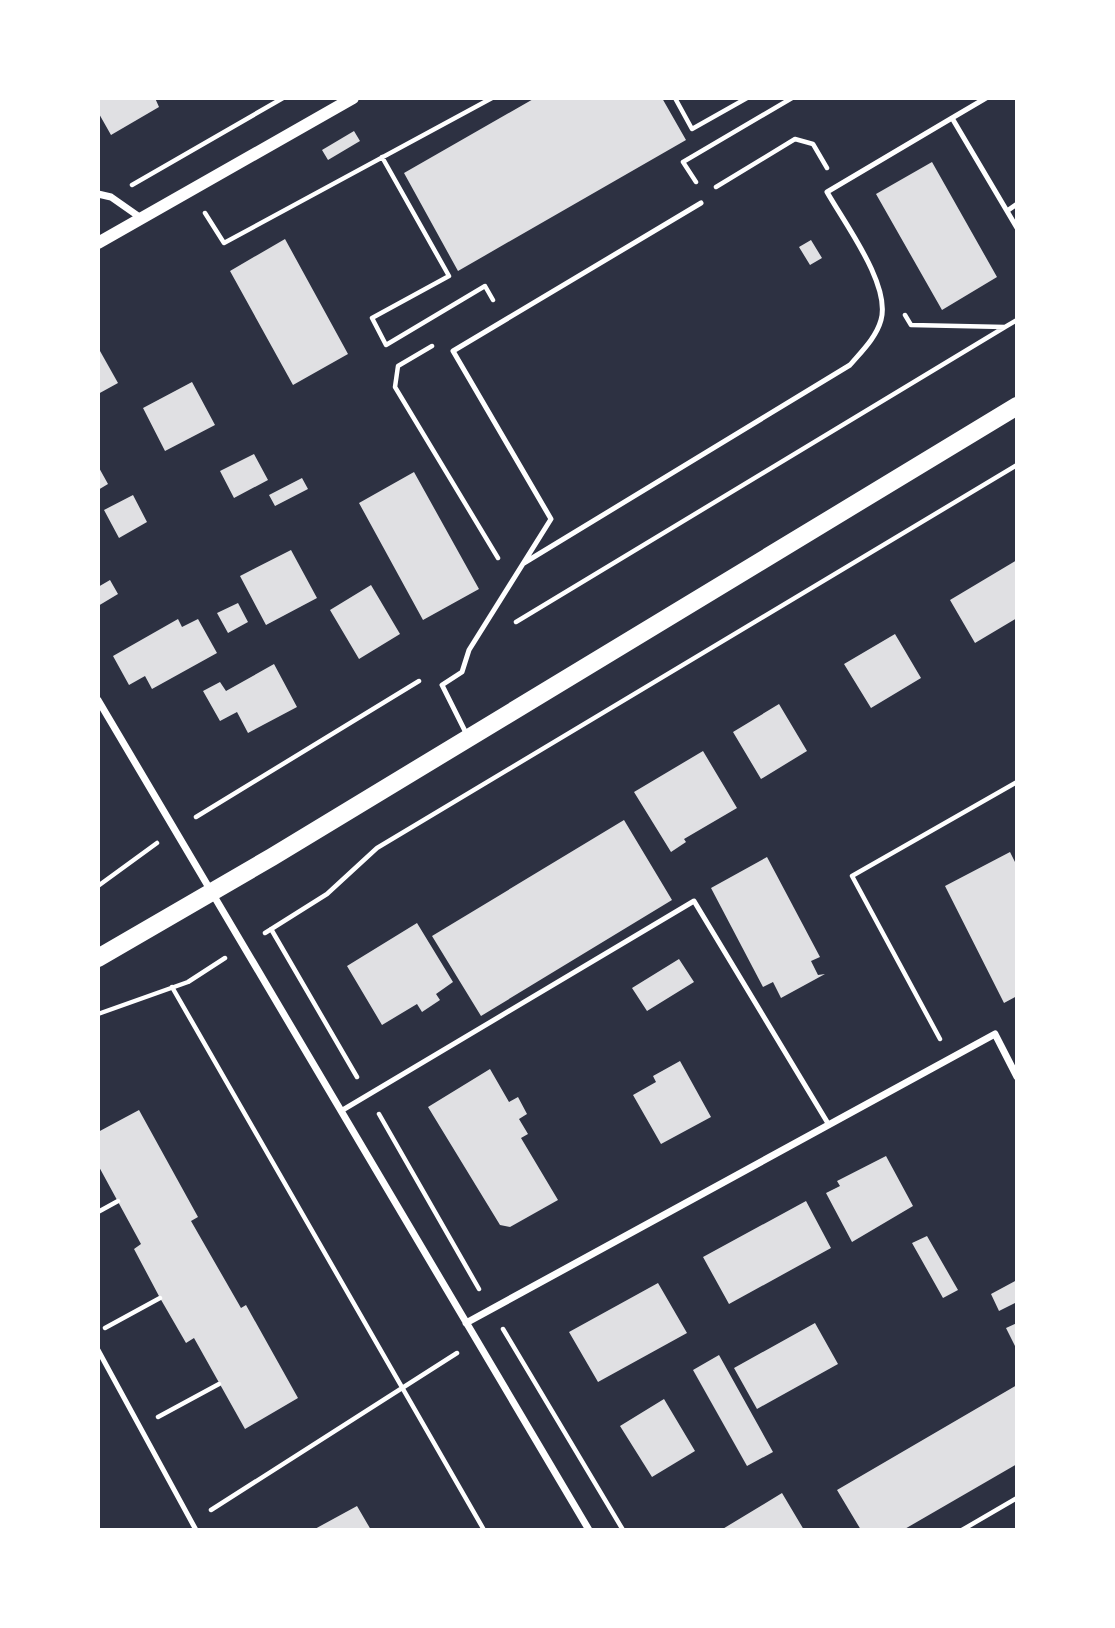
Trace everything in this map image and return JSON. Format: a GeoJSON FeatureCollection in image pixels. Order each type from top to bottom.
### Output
{"type":"FeatureCollection","features":[{"type":"Feature","properties":{"kind":"main road"},"geometry":{"type":"LineString","coordinates":[[98,958],[213,892],[1017,406]]}},
{"type":"Feature","properties":{"kind":"street"},"geometry":{"type":"LineString","coordinates":[[98,243],[353,98]]}},
{"type":"Feature","properties":{"kind":"street"},"geometry":{"type":"LineString","coordinates":[[98,194],[111,197],[141,218]]}},
{"type":"Feature","properties":{"kind":"street"},"geometry":{"type":"LineString","coordinates":[[98,700],[589,1530]]}},
{"type":"Feature","properties":{"kind":"street"},"geometry":{"type":"LineString","coordinates":[[466,1323],[995,1034],[1017,1077]]}},
{"type":"Feature","properties":{"kind":"lane"},"geometry":{"type":"LineString","coordinates":[[970,98],[974,105]]}},
{"type":"Feature","properties":{"kind":"lane"},"geometry":{"type":"LineString","coordinates":[[524,564],[850,365],[869,343],[881,320],[882,291],[827,192],[986,98]]}},
{"type":"Feature","properties":{"kind":"lane"},"geometry":{"type":"LineString","coordinates":[[951,118],[1017,228]]}},
{"type":"Feature","properties":{"kind":"lane"},"geometry":{"type":"LineString","coordinates":[[469,738],[442,685],[462,671],[469,650],[551,519],[453,351],[701,203]]}},
{"type":"Feature","properties":{"kind":"lane"},"geometry":{"type":"LineString","coordinates":[[1007,211],[1017,204]]}},
{"type":"Feature","properties":{"kind":"lane"},"geometry":{"type":"LineString","coordinates":[[341,1111],[694,901],[829,1125]]}},
{"type":"Feature","properties":{"kind":"lane"},"geometry":{"type":"LineString","coordinates":[[98,1350],[196,1530]]}},
{"type":"Feature","properties":{"kind":"path"},"geometry":{"type":"LineString","coordinates":[[111,197],[283,98]]}},
{"type":"Feature","properties":{"kind":"path"},"geometry":{"type":"LineString","coordinates":[[194,219],[206,212],[224,243],[492,98]]}},
{"type":"Feature","properties":{"kind":"path"},"geometry":{"type":"LineString","coordinates":[[675,98],[692,129],[747,98]]}},
{"type":"Feature","properties":{"kind":"path"},"geometry":{"type":"LineString","coordinates":[[382,157],[449,276],[372,318],[386,345],[485,286],[498,308]]}},
{"type":"Feature","properties":{"kind":"path"},"geometry":{"type":"LineString","coordinates":[[1005,327],[1017,320]]}},
{"type":"Feature","properties":{"kind":"path"},"geometry":{"type":"LineString","coordinates":[[442,340],[398,366],[395,387],[504,569]]}},
{"type":"Feature","properties":{"kind":"path"},"geometry":{"type":"LineString","coordinates":[[98,1014],[188,982],[327,894],[377,848],[1017,465]]}},
{"type":"Feature","properties":{"kind":"path"},"geometry":{"type":"LineString","coordinates":[[951,1059],[852,876],[1017,782]]}},
{"type":"Feature","properties":{"kind":"path"},"geometry":{"type":"LineString","coordinates":[[271,929],[491,1310],[623,1530]]}},
{"type":"Feature","properties":{"kind":"path"},"geometry":{"type":"LineString","coordinates":[[172,987],[484,1530]]}},
{"type":"Feature","properties":{"kind":"path"},"geometry":{"type":"LineString","coordinates":[[98,1212],[118,1201]]}},
{"type":"Feature","properties":{"kind":"path"},"geometry":{"type":"LineString","coordinates":[[98,1332],[160,1298]]}},
{"type":"Feature","properties":{"kind":"path"},"geometry":{"type":"LineString","coordinates":[[192,1522],[477,1340]]}},
{"type":"Feature","properties":{"kind":"path"},"geometry":{"type":"LineString","coordinates":[[140,1427],[219,1384]]}},
{"type":"Feature","properties":{"kind":"path"},"geometry":{"type":"LineString","coordinates":[[962,1530],[1017,1498]]}},
{"type":"Feature","properties":{"kind":"building"},"geometry":{"type":"Polygon","coordinates":[[[98,98],[155,98],[159,107],[111,135],[98,112],[98,98]]]}},
{"type":"Feature","properties":{"kind":"building"},"geometry":{"type":"Polygon","coordinates":[[[535,98],[662,98],[686,140],[458,271],[404,173],[535,98]]]}},
{"type":"Feature","properties":{"kind":"building"},"geometry":{"type":"Polygon","coordinates":[[[354,131],[360,141],[328,160],[322,150],[354,131]]]}},
{"type":"Feature","properties":{"kind":"building"},"geometry":{"type":"Polygon","coordinates":[[[932,162],[997,277],[942,310],[876,194],[932,162]]]}},
{"type":"Feature","properties":{"kind":"building"},"geometry":{"type":"Polygon","coordinates":[[[285,239],[348,354],[293,385],[230,271],[285,239]]]}},
{"type":"Feature","properties":{"kind":"building"},"geometry":{"type":"Polygon","coordinates":[[[811,240],[822,258],[810,265],[799,247],[811,240]]]}},
{"type":"Feature","properties":{"kind":"building"},"geometry":{"type":"Polygon","coordinates":[[[100,351],[118,383],[98,394],[98,352],[100,351]]]}},
{"type":"Feature","properties":{"kind":"building"},"geometry":{"type":"Polygon","coordinates":[[[192,382],[215,425],[165,451],[143,408],[192,382]]]}},
{"type":"Feature","properties":{"kind":"building"},"geometry":{"type":"Polygon","coordinates":[[[254,454],[268,480],[234,498],[220,471],[254,454]]]}},
{"type":"Feature","properties":{"kind":"building"},"geometry":{"type":"Polygon","coordinates":[[[98,466],[108,484],[98,490],[98,466]]]}},
{"type":"Feature","properties":{"kind":"building"},"geometry":{"type":"Polygon","coordinates":[[[414,472],[479,589],[423,620],[359,503],[414,472]]]}},
{"type":"Feature","properties":{"kind":"building"},"geometry":{"type":"Polygon","coordinates":[[[302,478],[308,489],[275,506],[269,495],[302,478]]]}},
{"type":"Feature","properties":{"kind":"building"},"geometry":{"type":"Polygon","coordinates":[[[133,495],[147,522],[119,538],[104,510],[133,495]]]}},
{"type":"Feature","properties":{"kind":"building"},"geometry":{"type":"Polygon","coordinates":[[[291,550],[317,598],[266,625],[240,576],[291,550]]]}},
{"type":"Feature","properties":{"kind":"building"},"geometry":{"type":"Polygon","coordinates":[[[1017,560],[1017,618],[975,643],[950,600],[1017,560]]]}},
{"type":"Feature","properties":{"kind":"building"},"geometry":{"type":"Polygon","coordinates":[[[110,580],[118,594],[98,606],[98,587],[110,580]]]}},
{"type":"Feature","properties":{"kind":"building"},"geometry":{"type":"Polygon","coordinates":[[[371,585],[400,634],[359,659],[330,610],[371,585]]]}},
{"type":"Feature","properties":{"kind":"building"},"geometry":{"type":"Polygon","coordinates":[[[238,603],[248,622],[228,633],[217,613],[238,603]]]}},
{"type":"Feature","properties":{"kind":"building"},"geometry":{"type":"Polygon","coordinates":[[[178,619],[182,627],[198,619],[217,653],[152,689],[145,676],[129,685],[113,656],[178,619]]]}},
{"type":"Feature","properties":{"kind":"building"},"geometry":{"type":"Polygon","coordinates":[[[895,634],[921,678],[871,708],[844,664],[895,634]]]}},
{"type":"Feature","properties":{"kind":"building"},"geometry":{"type":"Polygon","coordinates":[[[274,664],[297,707],[248,733],[237,712],[220,721],[203,691],[220,682],[226,691],[274,664]]]}},
{"type":"Feature","properties":{"kind":"building"},"geometry":{"type":"Polygon","coordinates":[[[779,704],[807,751],[761,779],[733,732],[779,704]]]}},
{"type":"Feature","properties":{"kind":"building"},"geometry":{"type":"Polygon","coordinates":[[[703,751],[737,808],[684,839],[686,842],[671,852],[634,792],[703,751]]]}},
{"type":"Feature","properties":{"kind":"building"},"geometry":{"type":"Polygon","coordinates":[[[624,820],[672,900],[481,1016],[432,936],[624,820]]]}},
{"type":"Feature","properties":{"kind":"building"},"geometry":{"type":"Polygon","coordinates":[[[1010,852],[1017,866],[1017,996],[1004,1003],[945,886],[1010,852]]]}},
{"type":"Feature","properties":{"kind":"building"},"geometry":{"type":"Polygon","coordinates":[[[767,857],[820,957],[811,961],[818,975],[825,974],[781,998],[773,982],[763,987],[711,888],[767,857]]]}},
{"type":"Feature","properties":{"kind":"building"},"geometry":{"type":"Polygon","coordinates":[[[417,923],[453,982],[436,994],[440,1000],[422,1012],[417,1004],[382,1025],[347,966],[417,923]]]}},
{"type":"Feature","properties":{"kind":"building"},"geometry":{"type":"Polygon","coordinates":[[[679,959],[694,982],[647,1011],[632,988],[679,959]]]}},
{"type":"Feature","properties":{"kind":"building"},"geometry":{"type":"Polygon","coordinates":[[[680,1061],[711,1117],[661,1144],[633,1095],[656,1082],[653,1076],[680,1061]]]}},
{"type":"Feature","properties":{"kind":"building"},"geometry":{"type":"Polygon","coordinates":[[[490,1069],[509,1102],[518,1097],[527,1114],[519,1119],[528,1134],[521,1138],[558,1200],[510,1227],[500,1225],[428,1107],[490,1069]]]}},
{"type":"Feature","properties":{"kind":"building"},"geometry":{"type":"Polygon","coordinates":[[[139,1110],[198,1217],[191,1221],[241,1308],[246,1305],[298,1398],[245,1429],[194,1338],[186,1343],[160,1298],[134,1249],[141,1244],[98,1165],[98,1132],[139,1110]]]}},
{"type":"Feature","properties":{"kind":"building"},"geometry":{"type":"Polygon","coordinates":[[[886,1156],[913,1206],[852,1242],[826,1193],[840,1186],[837,1181],[886,1156]]]}},
{"type":"Feature","properties":{"kind":"building"},"geometry":{"type":"Polygon","coordinates":[[[806,1201],[831,1248],[729,1304],[703,1257],[806,1201]]]}},
{"type":"Feature","properties":{"kind":"building"},"geometry":{"type":"Polygon","coordinates":[[[927,1236],[958,1290],[943,1298],[912,1243],[927,1236]]]}},
{"type":"Feature","properties":{"kind":"building"},"geometry":{"type":"Polygon","coordinates":[[[1017,1280],[1017,1302],[999,1311],[991,1294],[1017,1280]]]}},
{"type":"Feature","properties":{"kind":"building"},"geometry":{"type":"Polygon","coordinates":[[[658,1283],[687,1333],[598,1382],[569,1332],[658,1283]]]}},
{"type":"Feature","properties":{"kind":"building"},"geometry":{"type":"Polygon","coordinates":[[[815,1323],[838,1364],[757,1409],[734,1368],[815,1323]]]}},
{"type":"Feature","properties":{"kind":"building"},"geometry":{"type":"Polygon","coordinates":[[[1017,1323],[1017,1350],[1006,1328],[1017,1323]]]}},
{"type":"Feature","properties":{"kind":"building"},"geometry":{"type":"Polygon","coordinates":[[[719,1355],[773,1452],[747,1466],[693,1370],[719,1355]]]}},
{"type":"Feature","properties":{"kind":"building"},"geometry":{"type":"Polygon","coordinates":[[[1017,1385],[1017,1464],[903,1530],[861,1530],[837,1490],[1017,1385]]]}},
{"type":"Feature","properties":{"kind":"building"},"geometry":{"type":"Polygon","coordinates":[[[664,1399],[695,1451],[652,1477],[620,1426],[664,1399]]]}},
{"type":"Feature","properties":{"kind":"building"},"geometry":{"type":"Polygon","coordinates":[[[782,1493],[804,1530],[721,1530],[782,1493]]]}},
{"type":"Feature","properties":{"kind":"building"},"geometry":{"type":"Polygon","coordinates":[[[357,1506],[371,1530],[313,1530],[357,1506]]]}}]}
